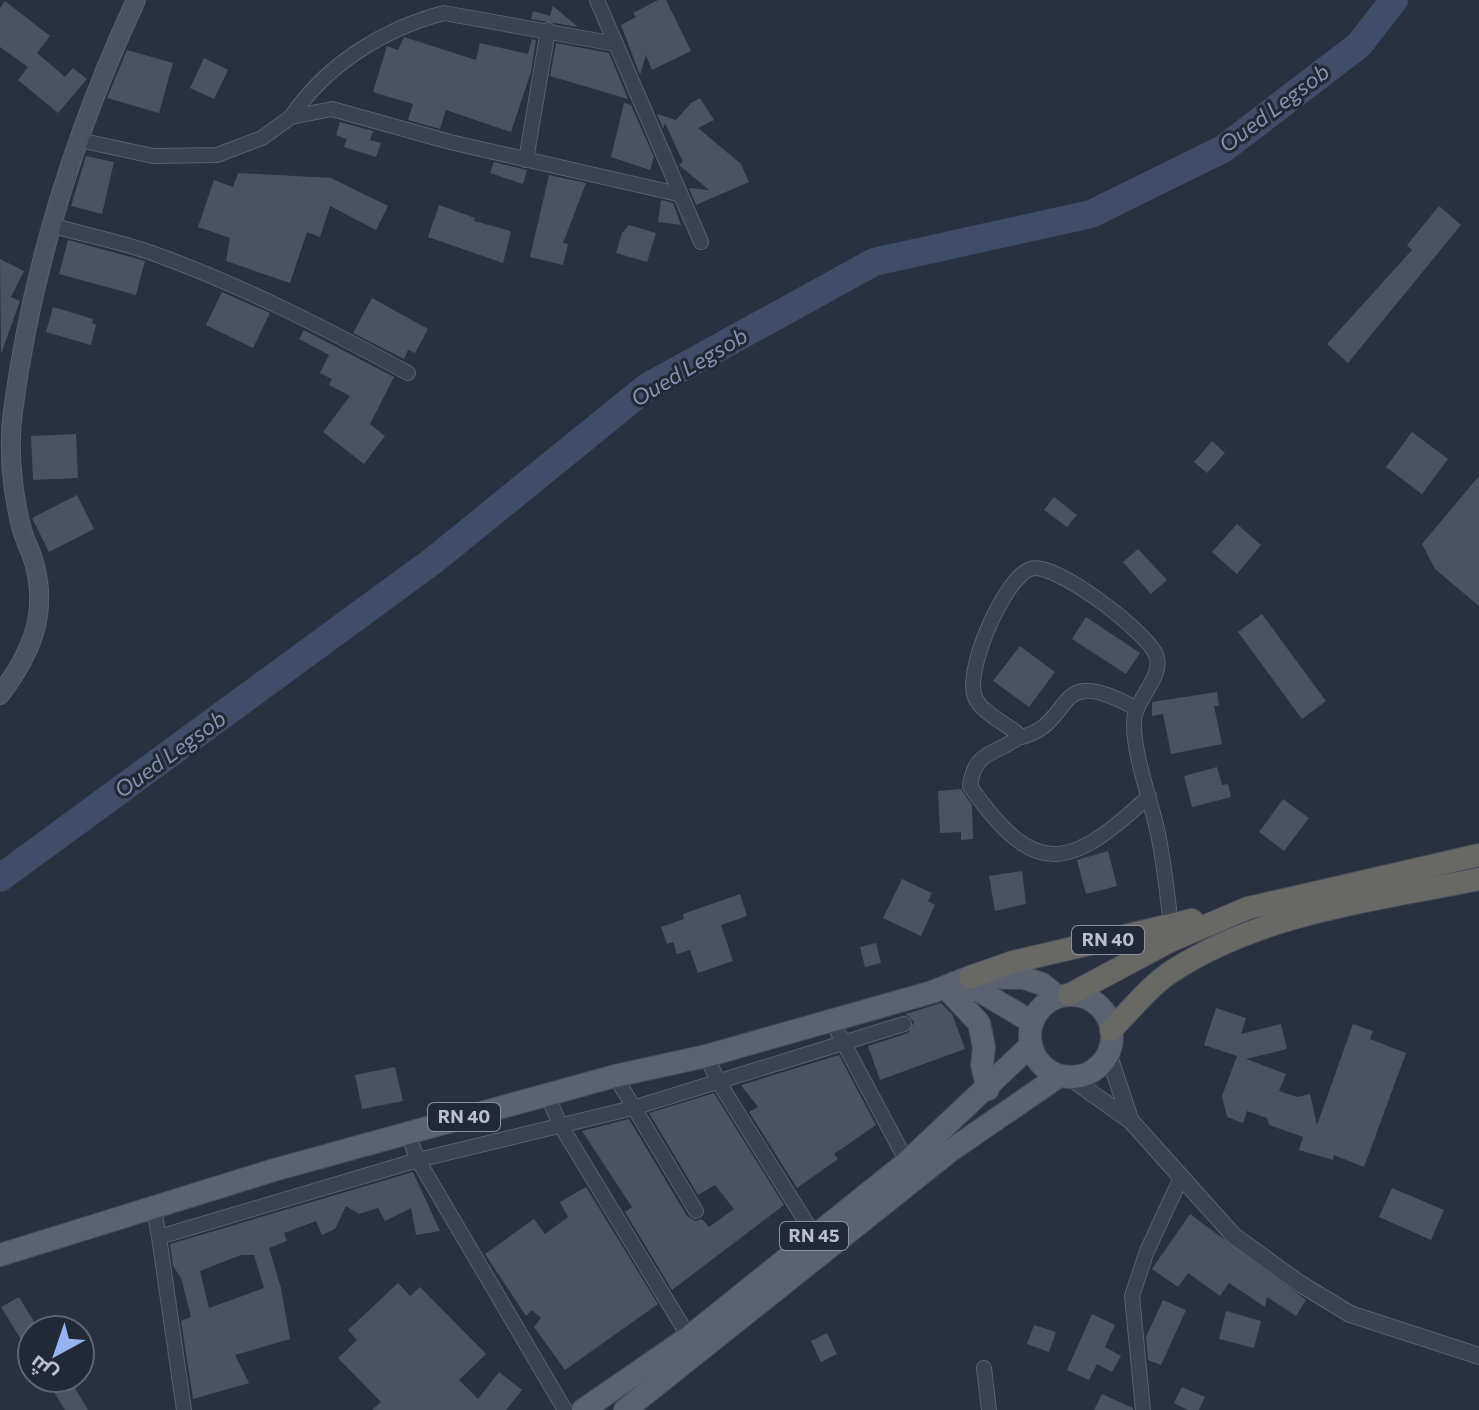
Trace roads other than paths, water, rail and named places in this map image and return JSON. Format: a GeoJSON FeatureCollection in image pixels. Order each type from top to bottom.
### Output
{"type":"FeatureCollection","features":[{"type":"Feature","properties":{"kind":"highway"},"geometry":{"type":"LineString","coordinates":[[1063,996],[1170,941],[1248,908],[1479,855]]}},
{"type":"Feature","properties":{"kind":"highway"},"geometry":{"type":"LineString","coordinates":[[1111,1030],[1171,971],[1251,933],[1358,901],[1479,879]]}},
{"type":"Feature","properties":{"kind":"highway","name":"RN 40"},"geometry":{"type":"LineString","coordinates":[[970,977],[1013,962],[1248,908]]}},
{"type":"Feature","properties":{"kind":"main road"},"geometry":{"type":"LineString","coordinates":[[0,695],[24,661],[39,615],[39,584],[21,527],[15,493],[12,417],[23,342],[51,225],[79,140],[136,0]]}},
{"type":"Feature","properties":{"kind":"main road"},"geometry":{"type":"LineString","coordinates":[[970,977],[1024,978],[1063,996]]}},
{"type":"Feature","properties":{"kind":"main road","name":"RN 40"},"geometry":{"type":"LineString","coordinates":[[0,1255],[274,1170],[615,1076],[706,1056],[940,991],[970,977]]}},
{"type":"Feature","properties":{"kind":"main road","name":"RN 40"},"geometry":{"type":"LineString","coordinates":[[940,991],[978,990],[1031,1034]]}},
{"type":"Feature","properties":{"kind":"main road"},"geometry":{"type":"LineString","coordinates":[[940,991],[979,1023],[984,1047],[982,1065],[988,1089]]}},
{"type":"Feature","properties":{"kind":"main road"},"geometry":{"type":"LineString","coordinates":[[1063,996],[1081,996],[1101,1008],[1111,1030],[1108,1053],[1092,1071],[1064,1076],[1041,1064],[1031,1034],[1047,1003],[1063,996]]}},
{"type":"Feature","properties":{"kind":"main road","name":"RN 45"},"geometry":{"type":"LineString","coordinates":[[583,1410],[689,1337],[907,1162],[988,1089],[1031,1034]]}},
{"type":"Feature","properties":{"kind":"main road","name":"RN 45"},"geometry":{"type":"LineString","coordinates":[[625,1410],[938,1160],[1064,1076]]}},
{"type":"Feature","properties":{"kind":"street"},"geometry":{"type":"LineString","coordinates":[[597,0],[701,242]]}},
{"type":"Feature","properties":{"kind":"street"},"geometry":{"type":"LineString","coordinates":[[291,117],[310,88],[340,62],[416,20],[444,13],[616,44]]}},
{"type":"Feature","properties":{"kind":"street"},"geometry":{"type":"LineString","coordinates":[[526,160],[548,30]]}},
{"type":"Feature","properties":{"kind":"street"},"geometry":{"type":"LineString","coordinates":[[79,140],[153,156],[217,155],[262,138],[291,117],[314,110],[341,111],[526,160],[678,194]]}},
{"type":"Feature","properties":{"kind":"street"},"geometry":{"type":"LineString","coordinates":[[51,225],[147,251],[196,269],[344,338],[408,373]]}},
{"type":"Feature","properties":{"kind":"street"},"geometry":{"type":"LineString","coordinates":[[1017,738],[1016,732],[978,702],[973,681],[990,624],[1018,577],[1029,569],[1053,570],[1105,605],[1146,639],[1155,652],[1158,666],[1134,722],[1171,925]]}},
{"type":"Feature","properties":{"kind":"street"},"geometry":{"type":"LineString","coordinates":[[1137,709],[1107,692],[1090,688],[1069,695],[1034,734],[987,752],[972,770],[970,786],[1006,832],[1037,853],[1054,857],[1072,853],[1111,828],[1149,796]]}},
{"type":"Feature","properties":{"kind":"street"},"geometry":{"type":"LineString","coordinates":[[832,1021],[907,1162]]}},
{"type":"Feature","properties":{"kind":"street"},"geometry":{"type":"LineString","coordinates":[[159,1237],[418,1160],[633,1108],[904,1024]]}},
{"type":"Feature","properties":{"kind":"street"},"geometry":{"type":"LineString","coordinates":[[1108,1053],[1131,1121]]}},
{"type":"Feature","properties":{"kind":"street"},"geometry":{"type":"LineString","coordinates":[[706,1056],[718,1081],[814,1235]]}},
{"type":"Feature","properties":{"kind":"street"},"geometry":{"type":"LineString","coordinates":[[615,1076],[696,1211]]}},
{"type":"Feature","properties":{"kind":"street"},"geometry":{"type":"LineString","coordinates":[[1064,1076],[1131,1121],[1234,1236],[1325,1299],[1350,1314],[1479,1356]]}},
{"type":"Feature","properties":{"kind":"street"},"geometry":{"type":"LineString","coordinates":[[547,1095],[561,1126],[689,1337]]}},
{"type":"Feature","properties":{"kind":"street"},"geometry":{"type":"LineString","coordinates":[[407,1132],[418,1160],[565,1410]]}},
{"type":"Feature","properties":{"kind":"street"},"geometry":{"type":"LineString","coordinates":[[274,1170],[279,1199]]}},
{"type":"Feature","properties":{"kind":"street"},"geometry":{"type":"LineString","coordinates":[[1143,1410],[1132,1296],[1147,1251],[1181,1178]]}},
{"type":"Feature","properties":{"kind":"street"},"geometry":{"type":"LineString","coordinates":[[154,1209],[184,1410]]}},
{"type":"Feature","properties":{"kind":"street"},"geometry":{"type":"LineString","coordinates":[[984,1368],[989,1410]]}},
{"type":"Feature","properties":{"kind":"waterway","name":"Oued Legsob"},"geometry":{"type":"LineString","coordinates":[[0,878],[434,560],[647,387],[874,262],[1091,214],[1223,149],[1359,45],[1394,0]]}}]}
